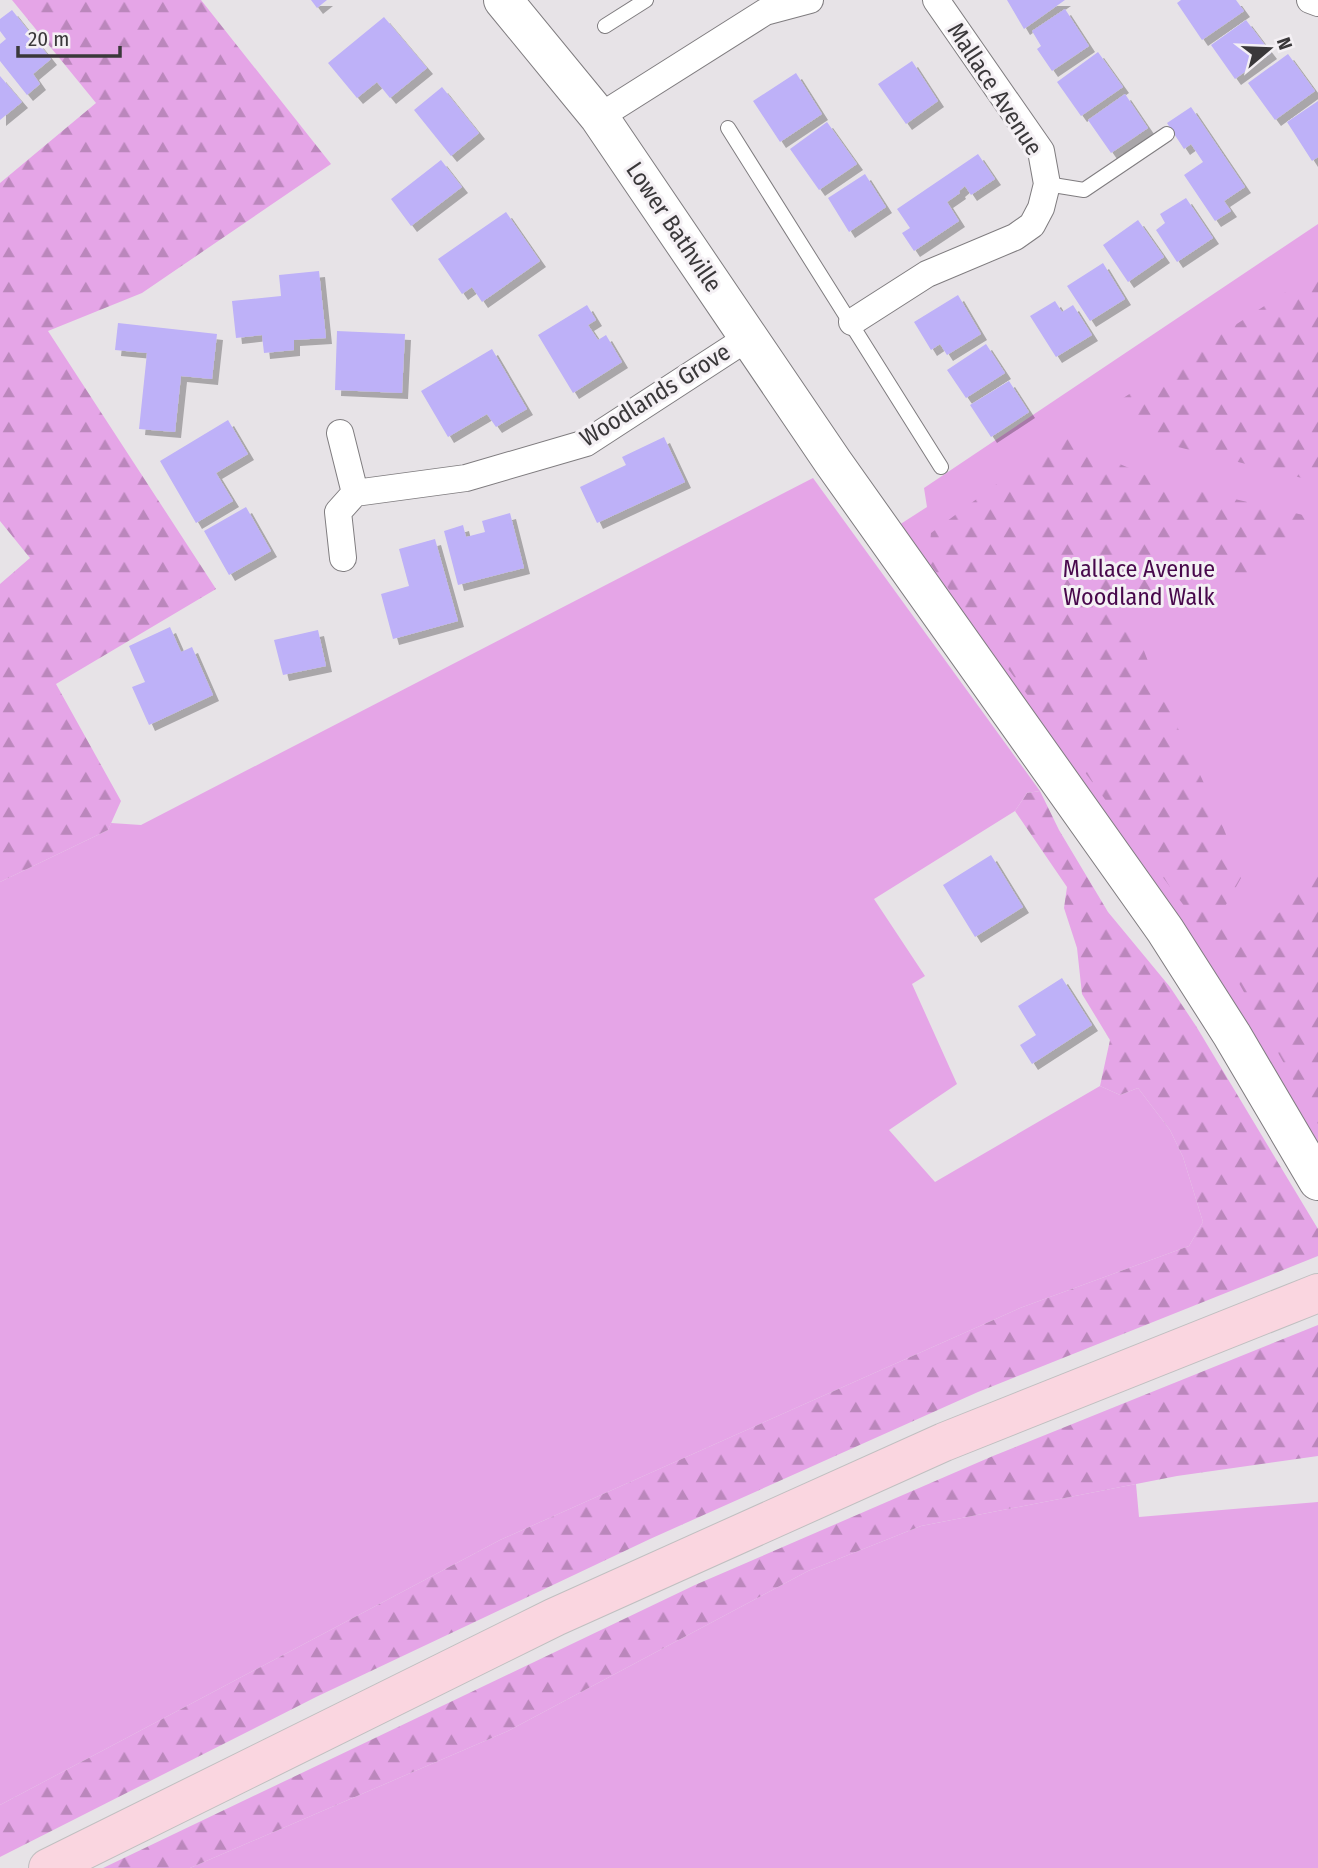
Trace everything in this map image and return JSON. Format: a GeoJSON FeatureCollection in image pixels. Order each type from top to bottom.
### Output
{"type":"FeatureCollection","features":[{"type":"Feature","properties":{"kind":"main road","name":"Lower Bathville"},"geometry":{"type":"LineString","coordinates":[[503,0],[599,117],[833,462],[1165,930],[1232,1035],[1318,1181]]}},
{"type":"Feature","properties":{"kind":"main road"},"geometry":{"type":"LineString","coordinates":[[48,1868],[580,1606],[944,1442],[1318,1293]]}},
{"type":"Feature","properties":{"kind":"street"},"geometry":{"type":"LineString","coordinates":[[599,117],[761,6],[810,0]]}},
{"type":"Feature","properties":{"kind":"street","name":"Mallace Avenue"},"geometry":{"type":"LineString","coordinates":[[852,322],[927,274],[1015,237],[1032,225],[1041,208],[1047,184],[1041,151],[936,0]]}},
{"type":"Feature","properties":{"kind":"street"},"geometry":{"type":"LineString","coordinates":[[1310,0],[1318,2]]}},
{"type":"Feature","properties":{"kind":"street","name":"Woodlands Grove"},"geometry":{"type":"LineString","coordinates":[[355,493],[466,478],[586,443],[749,337]]}},
{"type":"Feature","properties":{"kind":"street"},"geometry":{"type":"LineString","coordinates":[[340,433],[355,493],[338,512],[343,558]]}},
{"type":"Feature","properties":{"kind":"lane"},"geometry":{"type":"LineString","coordinates":[[605,26],[646,0]]}},
{"type":"Feature","properties":{"kind":"lane"},"geometry":{"type":"LineString","coordinates":[[728,128],[941,467]]}},
{"type":"Feature","properties":{"kind":"lane"},"geometry":{"type":"LineString","coordinates":[[1047,184],[1084,190],[1167,134]]}},
{"type":"Feature","properties":{"kind":"green space"},"geometry":{"type":"Polygon","coordinates":[[[12,0],[201,0],[331,164],[142,293],[48,331],[216,589],[56,684],[121,801],[108,830],[0,882],[0,584],[30,558],[0,521],[0,183],[96,103],[12,0]]]}},
{"type":"Feature","properties":{"kind":"green space","name":"Mallace Avenue Woodland Walk"},"geometry":{"type":"Polygon","coordinates":[[[1318,224],[1318,1142],[885,534],[927,507],[924,488],[1318,224]]]}},
{"type":"Feature","properties":{"kind":"green space"},"geometry":{"type":"Polygon","coordinates":[[[1318,271],[1318,482],[1174,446],[1111,406],[1318,271]]]}},
{"type":"Feature","properties":{"kind":"green space"},"geometry":{"type":"Polygon","coordinates":[[[1068,431],[1108,459],[1162,482],[1316,518],[1301,542],[1253,577],[1181,577],[1144,608],[1135,626],[1160,690],[1230,845],[1241,878],[1223,910],[1246,944],[1283,909],[1318,866],[1318,1124],[1231,969],[928,561],[931,533],[1068,431]]]}},
{"type":"Feature","properties":{"kind":"green space"},"geometry":{"type":"Polygon","coordinates":[[[813,478],[1040,791],[1027,793],[1015,811],[874,899],[925,976],[912,984],[957,1084],[889,1130],[935,1182],[1100,1086],[1120,1095],[1138,1088],[1170,1130],[1183,1157],[1203,1222],[1189,1246],[1020,1308],[500,1540],[0,1805],[0,882],[108,830],[111,823],[141,825],[813,478]]]}},
{"type":"Feature","properties":{"kind":"green space"},"geometry":{"type":"Polygon","coordinates":[[[1040,791],[1059,830],[1108,912],[1170,987],[1196,1026],[1318,1229],[1318,1256],[978,1392],[650,1539],[316,1697],[0,1857],[0,1805],[500,1540],[1020,1308],[1189,1246],[1203,1222],[1183,1157],[1170,1130],[1138,1088],[1120,1095],[1100,1086],[1110,1040],[1082,994],[1077,948],[1064,908],[1067,887],[1015,811],[1027,793],[1040,791]]]}},
{"type":"Feature","properties":{"kind":"green space"},"geometry":{"type":"Polygon","coordinates":[[[1318,1325],[1318,1456],[1177,1476],[921,1526],[808,1571],[508,1731],[190,1868],[103,1868],[695,1585],[993,1456],[1318,1325]]]}},
{"type":"Feature","properties":{"kind":"green space"},"geometry":{"type":"Polygon","coordinates":[[[1136,1484],[1139,1517],[1318,1502],[1318,1868],[190,1868],[508,1731],[808,1571],[921,1526],[1136,1484]]]}},
{"type":"Feature","properties":{"kind":"building"},"geometry":{"type":"Polygon","coordinates":[[[311,0],[327,0],[317,8],[311,0]]]}},
{"type":"Feature","properties":{"kind":"building"},"geometry":{"type":"Polygon","coordinates":[[[1007,0],[1065,0],[1024,29],[1007,0]]]}},
{"type":"Feature","properties":{"kind":"building"},"geometry":{"type":"Polygon","coordinates":[[[1181,0],[1236,0],[1244,11],[1202,40],[1177,3],[1181,0]]]}},
{"type":"Feature","properties":{"kind":"building"},"geometry":{"type":"Polygon","coordinates":[[[1065,9],[1089,46],[1052,71],[1037,49],[1041,46],[1032,31],[1065,9]]]}},
{"type":"Feature","properties":{"kind":"building"},"geometry":{"type":"Polygon","coordinates":[[[12,10],[51,59],[33,74],[40,84],[27,95],[0,61],[0,44],[6,39],[0,31],[0,19],[12,10]]]}},
{"type":"Feature","properties":{"kind":"building"},"geometry":{"type":"Polygon","coordinates":[[[384,17],[427,68],[390,98],[377,82],[357,98],[328,63],[384,17]]]}},
{"type":"Feature","properties":{"kind":"building"},"geometry":{"type":"Polygon","coordinates":[[[1246,20],[1271,53],[1235,79],[1211,45],[1246,20]]]}},
{"type":"Feature","properties":{"kind":"building"},"geometry":{"type":"Polygon","coordinates":[[[1098,52],[1123,87],[1081,116],[1057,82],[1098,52]]]}},
{"type":"Feature","properties":{"kind":"building"},"geometry":{"type":"Polygon","coordinates":[[[1288,54],[1315,91],[1275,120],[1248,83],[1288,54]]]}},
{"type":"Feature","properties":{"kind":"building"},"geometry":{"type":"Polygon","coordinates":[[[912,61],[938,101],[906,124],[878,84],[912,61]]]}},
{"type":"Feature","properties":{"kind":"building"},"geometry":{"type":"Polygon","coordinates":[[[796,73],[822,114],[780,142],[753,101],[796,73]]]}},
{"type":"Feature","properties":{"kind":"building"},"geometry":{"type":"Polygon","coordinates":[[[0,76],[22,102],[0,120],[0,76]]]}},
{"type":"Feature","properties":{"kind":"building"},"geometry":{"type":"Polygon","coordinates":[[[442,87],[479,133],[451,156],[414,110],[442,87]]]}},
{"type":"Feature","properties":{"kind":"building"},"geometry":{"type":"Polygon","coordinates":[[[1125,94],[1148,128],[1111,153],[1088,120],[1125,94]]]}},
{"type":"Feature","properties":{"kind":"building"},"geometry":{"type":"Polygon","coordinates":[[[1318,101],[1318,157],[1312,161],[1287,122],[1318,101]]]}},
{"type":"Feature","properties":{"kind":"building"},"geometry":{"type":"Polygon","coordinates":[[[1191,107],[1245,187],[1224,201],[1231,211],[1215,221],[1184,175],[1203,162],[1191,144],[1184,149],[1167,123],[1191,107]]]}},
{"type":"Feature","properties":{"kind":"building"},"geometry":{"type":"Polygon","coordinates":[[[827,122],[857,164],[819,190],[790,149],[827,122]]]}},
{"type":"Feature","properties":{"kind":"building"},"geometry":{"type":"Polygon","coordinates":[[[978,154],[995,179],[971,195],[965,186],[959,191],[960,193],[947,202],[959,221],[914,251],[902,233],[910,228],[897,209],[978,154]]]}},
{"type":"Feature","properties":{"kind":"building"},"geometry":{"type":"Polygon","coordinates":[[[441,160],[462,187],[411,226],[391,199],[441,160]]]}},
{"type":"Feature","properties":{"kind":"building"},"geometry":{"type":"Polygon","coordinates":[[[865,174],[886,207],[849,232],[828,198],[865,174]]]}},
{"type":"Feature","properties":{"kind":"building"},"geometry":{"type":"Polygon","coordinates":[[[1186,198],[1213,238],[1177,262],[1156,230],[1165,223],[1160,214],[1186,198]]]}},
{"type":"Feature","properties":{"kind":"building"},"geometry":{"type":"Polygon","coordinates":[[[506,212],[540,261],[482,302],[472,287],[462,294],[438,259],[506,212]]]}},
{"type":"Feature","properties":{"kind":"building"},"geometry":{"type":"Polygon","coordinates":[[[1138,220],[1164,257],[1128,282],[1103,245],[1138,220]]]}},
{"type":"Feature","properties":{"kind":"building"},"geometry":{"type":"Polygon","coordinates":[[[1103,263],[1125,299],[1090,321],[1067,286],[1103,263]]]}},
{"type":"Feature","properties":{"kind":"building"},"geometry":{"type":"Polygon","coordinates":[[[319,271],[326,338],[294,340],[294,350],[264,353],[262,335],[236,338],[232,301],[281,296],[279,275],[319,271]]]}},
{"type":"Feature","properties":{"kind":"building"},"geometry":{"type":"Polygon","coordinates":[[[958,295],[981,334],[947,355],[940,344],[931,350],[914,322],[958,295]]]}},
{"type":"Feature","properties":{"kind":"building"},"geometry":{"type":"Polygon","coordinates":[[[1055,301],[1062,312],[1073,305],[1092,335],[1056,357],[1030,316],[1055,301]]]}},
{"type":"Feature","properties":{"kind":"building"},"geometry":{"type":"Polygon","coordinates":[[[587,305],[596,320],[588,325],[598,340],[606,335],[622,362],[573,393],[538,335],[587,305]]]}},
{"type":"Feature","properties":{"kind":"building"},"geometry":{"type":"Polygon","coordinates":[[[118,323],[217,334],[212,379],[181,376],[175,432],[139,429],[147,353],[115,350],[118,323]]]}},
{"type":"Feature","properties":{"kind":"building"},"geometry":{"type":"Polygon","coordinates":[[[337,331],[405,334],[402,393],[335,390],[337,331]]]}},
{"type":"Feature","properties":{"kind":"building"},"geometry":{"type":"Polygon","coordinates":[[[986,344],[1005,373],[966,398],[947,370],[986,344]]]}},
{"type":"Feature","properties":{"kind":"building"},"geometry":{"type":"Polygon","coordinates":[[[492,349],[527,409],[496,427],[487,414],[448,437],[421,391],[492,349]]]}},
{"type":"Feature","properties":{"kind":"building"},"geometry":{"type":"Polygon","coordinates":[[[1009,381],[1029,412],[991,437],[970,405],[1009,381]]]}},
{"type":"Feature","properties":{"kind":"building"},"geometry":{"type":"Polygon","coordinates":[[[228,420],[248,454],[216,473],[233,501],[196,523],[160,461],[228,420]]]}},
{"type":"Feature","properties":{"kind":"building"},"geometry":{"type":"Polygon","coordinates":[[[664,437],[685,482],[597,523],[580,487],[626,465],[622,457],[664,437]]]}},
{"type":"Feature","properties":{"kind":"building"},"geometry":{"type":"Polygon","coordinates":[[[246,507],[271,551],[229,575],[204,531],[246,507]]]}},
{"type":"Feature","properties":{"kind":"building"},"geometry":{"type":"Polygon","coordinates":[[[510,513],[524,568],[458,585],[444,531],[463,525],[466,537],[485,532],[482,521],[510,513]]]}},
{"type":"Feature","properties":{"kind":"building"},"geometry":{"type":"Polygon","coordinates":[[[435,539],[458,621],[393,639],[381,594],[409,586],[399,549],[435,539]]]}},
{"type":"Feature","properties":{"kind":"building"},"geometry":{"type":"Polygon","coordinates":[[[170,627],[181,652],[192,647],[213,695],[149,725],[132,687],[145,682],[129,646],[170,627]]]}},
{"type":"Feature","properties":{"kind":"building"},"geometry":{"type":"Polygon","coordinates":[[[318,630],[326,666],[283,675],[274,640],[318,630]]]}},
{"type":"Feature","properties":{"kind":"building"},"geometry":{"type":"Polygon","coordinates":[[[991,855],[1023,907],[975,937],[943,885],[991,855]]]}},
{"type":"Feature","properties":{"kind":"building"},"geometry":{"type":"Polygon","coordinates":[[[1062,978],[1092,1025],[1032,1064],[1020,1045],[1036,1035],[1018,1006],[1062,978]]]}}]}
